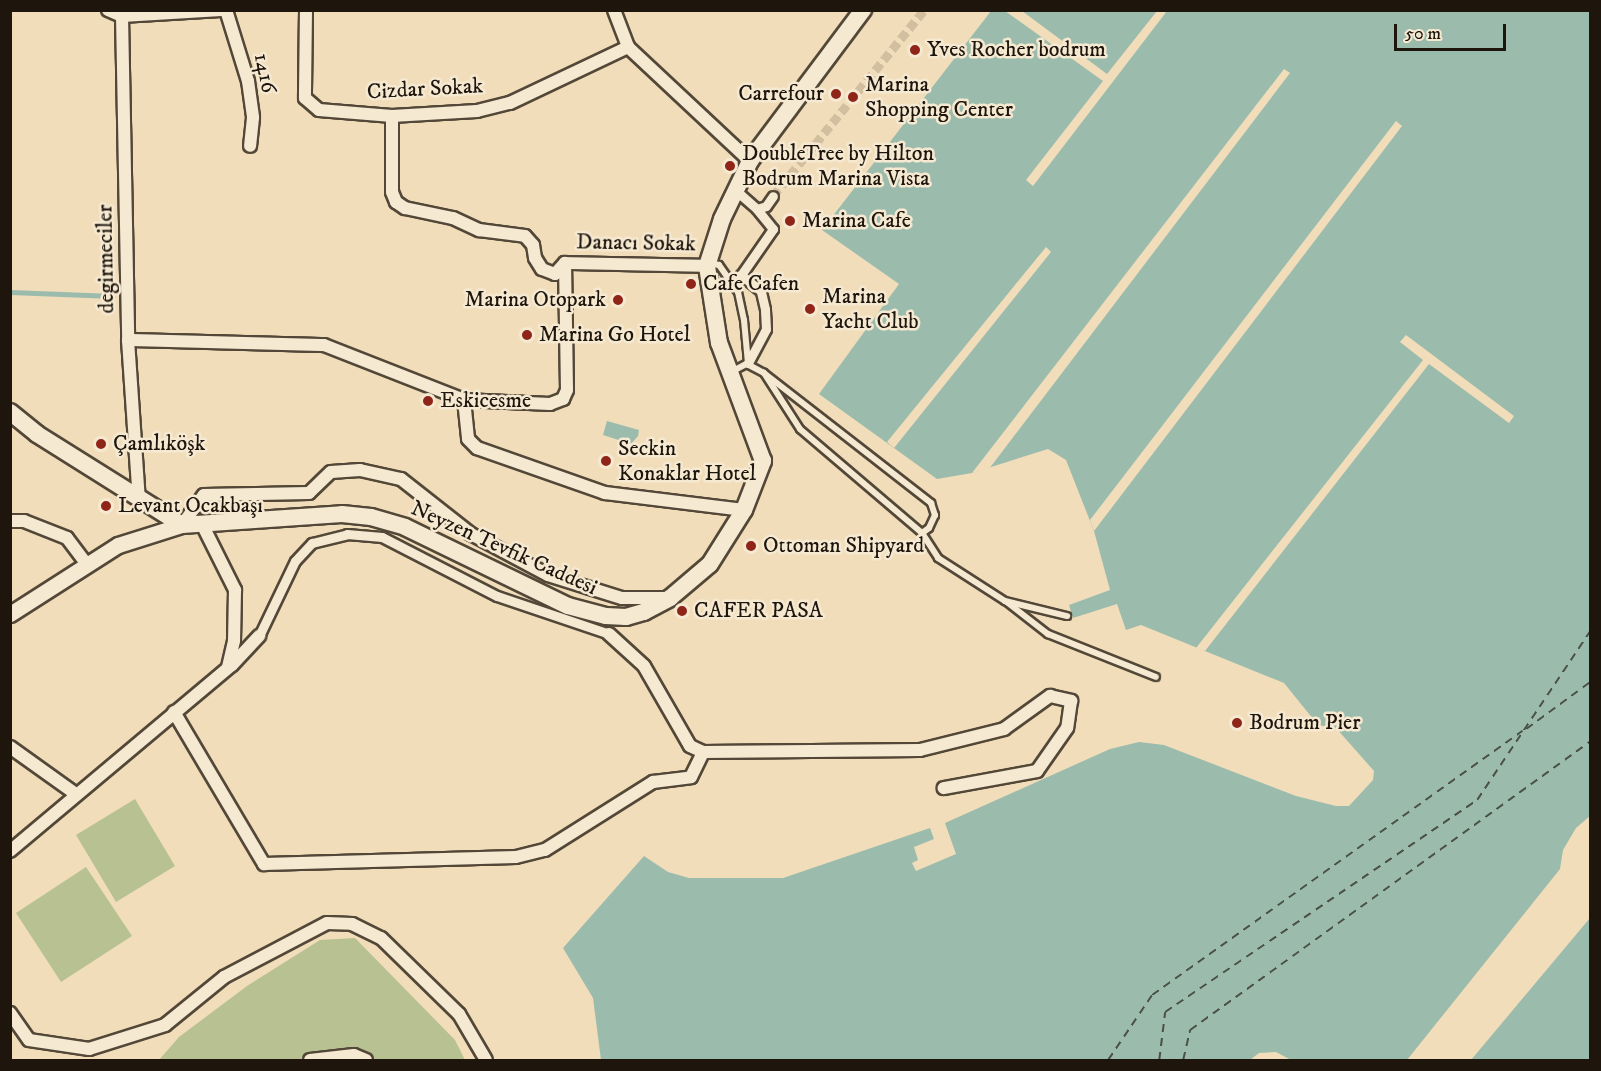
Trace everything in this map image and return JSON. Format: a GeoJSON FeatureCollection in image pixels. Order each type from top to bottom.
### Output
{"type":"FeatureCollection","features":[{"type":"Feature","properties":{"kind":"main road","name":"Neyzen Tevfik Caddesi"},"geometry":{"type":"LineString","coordinates":[[182,525],[203,526],[342,514],[371,517],[405,527],[577,608],[626,618],[670,598],[710,564],[744,510],[763,462],[719,343],[708,264],[722,219],[750,161],[863,10]]}},
{"type":"Feature","properties":{"kind":"main road"},"geometry":{"type":"LineString","coordinates":[[10,412],[139,501],[182,525]]}},
{"type":"Feature","properties":{"kind":"street"},"geometry":{"type":"LineString","coordinates":[[108,10],[122,16],[221,10]]}},
{"type":"Feature","properties":{"kind":"street","name":"1416"},"geometry":{"type":"LineString","coordinates":[[226,10],[248,81],[253,118],[250,146]]}},
{"type":"Feature","properties":{"kind":"street","name":"Cizdar Sokak"},"geometry":{"type":"LineString","coordinates":[[306,10],[305,98],[310,106],[319,110],[392,116],[477,111],[510,103],[628,47]]}},
{"type":"Feature","properties":{"kind":"street"},"geometry":{"type":"LineString","coordinates":[[614,10],[628,47],[750,161]]}},
{"type":"Feature","properties":{"kind":"street","name":"degirmeciler"},"geometry":{"type":"LineString","coordinates":[[122,16],[128,340],[139,501]]}},
{"type":"Feature","properties":{"kind":"street","name":"Danacı Sokak"},"geometry":{"type":"LineString","coordinates":[[392,116],[392,192],[396,202],[405,208],[453,218],[479,230],[525,236],[533,245],[535,258],[542,269],[555,274],[565,263],[708,264]]}},
{"type":"Feature","properties":{"kind":"street"},"geometry":{"type":"LineString","coordinates":[[741,195],[757,209],[773,229],[741,275],[761,291],[765,309],[766,329],[748,364]]}},
{"type":"Feature","properties":{"kind":"street"},"geometry":{"type":"LineString","coordinates":[[757,209],[766,206],[773,196]]}},
{"type":"Feature","properties":{"kind":"street"},"geometry":{"type":"LineString","coordinates":[[128,340],[324,345],[342,349],[464,400],[550,404],[563,399],[567,390],[565,263]]}},
{"type":"Feature","properties":{"kind":"street"},"geometry":{"type":"LineString","coordinates":[[464,400],[468,439],[477,448],[605,493],[744,510]]}},
{"type":"Feature","properties":{"kind":"street"},"geometry":{"type":"LineString","coordinates":[[10,614],[86,562],[118,545],[182,525],[204,495],[309,493],[331,471],[360,470],[401,479],[471,534],[548,575],[622,598],[670,598]]}},
{"type":"Feature","properties":{"kind":"street"},"geometry":{"type":"LineString","coordinates":[[10,521],[24,521],[67,538],[86,562]]}},
{"type":"Feature","properties":{"kind":"street"},"geometry":{"type":"LineString","coordinates":[[203,526],[234,590],[234,640],[228,668]]}},
{"type":"Feature","properties":{"kind":"street"},"geometry":{"type":"LineString","coordinates":[[10,851],[228,668],[259,636],[295,561],[312,543],[346,534],[381,537],[497,596],[609,634],[644,666],[690,746],[703,752],[920,750],[1004,729],[1050,696],[1071,700],[1067,728],[1037,771],[944,788]]}},
{"type":"Feature","properties":{"kind":"street"},"geometry":{"type":"LineString","coordinates":[[174,712],[264,864],[516,857],[545,850],[653,782],[691,777],[703,752]]}},
{"type":"Feature","properties":{"kind":"street"},"geometry":{"type":"LineString","coordinates":[[10,747],[76,794]]}},
{"type":"Feature","properties":{"kind":"street"},"geometry":{"type":"LineString","coordinates":[[10,1013],[29,1040],[89,1049],[165,1025],[224,977],[327,924],[352,924],[381,938],[459,1014],[486,1060]]}},
{"type":"Feature","properties":{"kind":"street"},"geometry":{"type":"LineString","coordinates":[[310,1060],[354,1055],[366,1060]]}},
{"type":"Feature","properties":{"kind":"lane"},"geometry":{"type":"LineString","coordinates":[[708,264],[719,265],[738,292],[748,364]]}},
{"type":"Feature","properties":{"kind":"lane"},"geometry":{"type":"LineString","coordinates":[[748,364],[764,373],[931,503],[935,515],[929,528],[922,533]]}},
{"type":"Feature","properties":{"kind":"lane"},"geometry":{"type":"LineString","coordinates":[[730,373],[748,364]]}},
{"type":"Feature","properties":{"kind":"lane"},"geometry":{"type":"LineString","coordinates":[[764,373],[800,429],[922,533],[938,558],[1005,601],[1048,634],[1156,677]]}},
{"type":"Feature","properties":{"kind":"lane"},"geometry":{"type":"LineString","coordinates":[[1005,601],[1067,616]]}},
{"type":"Feature","properties":{"kind":"green space"},"geometry":{"type":"Polygon","coordinates":[[[135,799],[175,866],[116,902],[76,835],[135,799]]]}},
{"type":"Feature","properties":{"kind":"green space"},"geometry":{"type":"Polygon","coordinates":[[[86,867],[132,936],[61,982],[16,913],[86,867]]]}},
{"type":"Feature","properties":{"kind":"green space"},"geometry":{"type":"Polygon","coordinates":[[[355,938],[455,1040],[465,1060],[159,1060],[179,1037],[247,986],[320,940],[355,938]]]}},
{"type":"Feature","properties":{"kind":"shaded area"},"geometry":{"type":"Polygon","coordinates":[[[991,11],[1590,11],[1590,816],[1576,828],[1563,850],[1560,869],[1407,1060],[1291,1060],[1276,1052],[1259,1053],[1250,1060],[601,1060],[593,998],[563,948],[644,856],[668,872],[689,878],[783,878],[930,828],[934,839],[914,847],[918,860],[912,863],[916,871],[956,854],[945,823],[1110,749],[1139,742],[1164,745],[1296,796],[1336,806],[1349,806],[1373,780],[1374,771],[1336,728],[1318,725],[1284,683],[1141,625],[1126,630],[1117,604],[1073,618],[1069,605],[1110,590],[1094,531],[1066,460],[1048,449],[972,473],[937,479],[819,394],[899,284],[822,230],[991,11]]]}},
{"type":"Feature","properties":{"kind":"shaded area"},"geometry":{"type":"Polygon","coordinates":[[[607,421],[639,430],[638,436],[631,444],[603,435],[607,421]]]}},
{"type":"Feature","properties":{"kind":"shaded area"},"geometry":{"type":"Polygon","coordinates":[[[1590,918],[1590,1060],[1471,1060],[1590,918]]]}},
{"type":"Feature","properties":{"kind":"pier"},"geometry":{"type":"Polygon","coordinates":[[[1005,11],[1022,11],[1107,74],[1157,11],[1167,11],[1033,186],[1026,180],[1103,81],[1005,11]]]}},
{"type":"Feature","properties":{"kind":"pier"},"geometry":{"type":"Polygon","coordinates":[[[1284,69],[1290,73],[989,469],[972,473],[1284,69]]]}},
{"type":"Feature","properties":{"kind":"pier"},"geometry":{"type":"Polygon","coordinates":[[[1396,121],[1402,126],[1094,531],[1090,520],[1396,121]]]}},
{"type":"Feature","properties":{"kind":"pier"},"geometry":{"type":"Polygon","coordinates":[[[1046,247],[1051,252],[894,448],[887,442],[1046,247]]]}},
{"type":"Feature","properties":{"kind":"pier"},"geometry":{"type":"Polygon","coordinates":[[[1406,335],[1514,416],[1509,423],[1429,364],[1205,651],[1196,648],[1423,360],[1400,342],[1406,335]]]}},
{"type":"Feature","properties":{"kind":"waterway"},"geometry":{"type":"LineString","coordinates":[[10,292],[113,296]]}},
{"type":"Feature","properties":{"kind":"ferry route"},"geometry":{"type":"LineString","coordinates":[[1159,1060],[1165,1012],[1477,800],[1590,631]]}},
{"type":"Feature","properties":{"kind":"ferry route"},"geometry":{"type":"LineString","coordinates":[[1526,729],[1590,682]]}},
{"type":"Feature","properties":{"kind":"ferry route"},"geometry":{"type":"LineString","coordinates":[[1108,1060],[1152,995],[1522,731]]}},
{"type":"Feature","properties":{"kind":"ferry route"},"geometry":{"type":"LineString","coordinates":[[1183,1060],[1190,1030],[1590,742]]}},
{"type":"Feature","properties":{"kind":"tunnel"},"geometry":{"type":"LineString","coordinates":[[773,196],[924,10]]}},
{"type":"Feature","properties":{"kind":"place","name":"Yves Rocher bodrum"},"geometry":{"type":"Point","coordinates":[915,50]}},
{"type":"Feature","properties":{"kind":"place","name":"Carrefour"},"geometry":{"type":"Point","coordinates":[836,94]}},
{"type":"Feature","properties":{"kind":"place","name":"Marina Shopping Center"},"geometry":{"type":"Point","coordinates":[853,97]}},
{"type":"Feature","properties":{"kind":"place","name":"DoubleTree by Hilton Bodrum Marina Vista"},"geometry":{"type":"Point","coordinates":[730,166]}},
{"type":"Feature","properties":{"kind":"place","name":"Marina Cafe"},"geometry":{"type":"Point","coordinates":[790,221]}},
{"type":"Feature","properties":{"kind":"place","name":"Cafe Cafen"},"geometry":{"type":"Point","coordinates":[691,284]}},
{"type":"Feature","properties":{"kind":"place","name":"Marina Otopark"},"geometry":{"type":"Point","coordinates":[618,300]}},
{"type":"Feature","properties":{"kind":"place","name":"Marina Yacht Club"},"geometry":{"type":"Point","coordinates":[810,309]}},
{"type":"Feature","properties":{"kind":"place","name":"Marina Go Hotel"},"geometry":{"type":"Point","coordinates":[527,335]}},
{"type":"Feature","properties":{"kind":"place","name":"Eskicesme"},"geometry":{"type":"Point","coordinates":[428,401]}},
{"type":"Feature","properties":{"kind":"place","name":"Çamlıköşk"},"geometry":{"type":"Point","coordinates":[101,444]}},
{"type":"Feature","properties":{"kind":"place","name":"Seckin Konaklar Hotel"},"geometry":{"type":"Point","coordinates":[606,461]}},
{"type":"Feature","properties":{"kind":"place","name":"Levant Ocakbaşı"},"geometry":{"type":"Point","coordinates":[106,506]}},
{"type":"Feature","properties":{"kind":"place","name":"Ottoman Shipyard"},"geometry":{"type":"Point","coordinates":[751,546]}},
{"type":"Feature","properties":{"kind":"place","name":"CAFER PASA"},"geometry":{"type":"Point","coordinates":[682,611]}},
{"type":"Feature","properties":{"kind":"place","name":"Bodrum Pier"},"geometry":{"type":"Point","coordinates":[1237,723]}}]}
